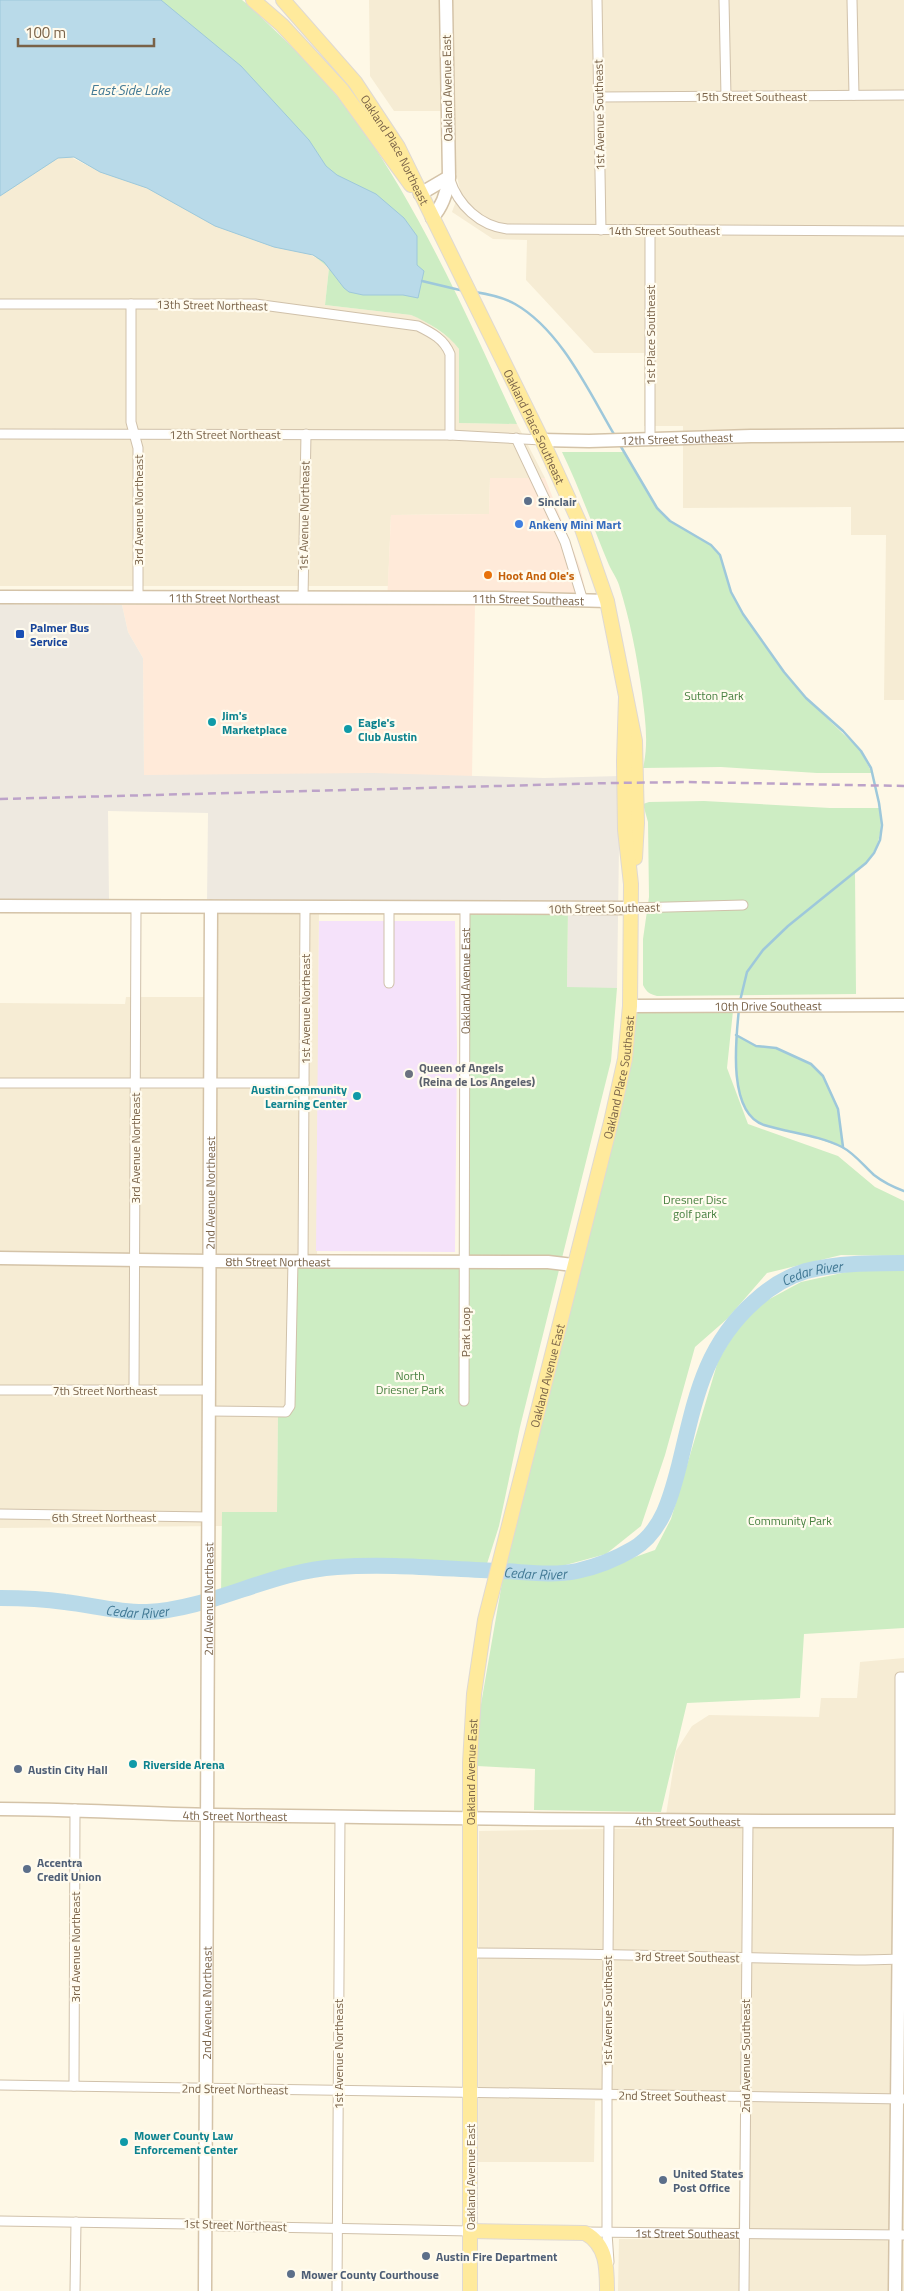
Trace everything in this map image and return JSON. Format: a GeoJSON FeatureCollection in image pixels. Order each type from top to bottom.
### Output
{"type":"FeatureCollection","features":[{"type":"Feature","properties":{"kind":"main road","name":"Oakland Place Northeast"},"geometry":{"type":"LineString","coordinates":[[253,0],[282,25],[342,90],[406,179],[420,194]]}},
{"type":"Feature","properties":{"kind":"main road","name":"Oakland Place Northeast"},"geometry":{"type":"LineString","coordinates":[[288,2],[334,56],[373,108],[398,147],[420,194]]}},
{"type":"Feature","properties":{"kind":"main road","name":"Oakland Place Southeast"},"geometry":{"type":"LineString","coordinates":[[420,194],[542,440],[582,526],[607,601],[635,741],[637,823],[631,884],[628,1042],[621,1078],[574,1265]]}},
{"type":"Feature","properties":{"kind":"main road","name":"Oakland Avenue East"},"geometry":{"type":"LineString","coordinates":[[470,2291],[470,1746],[474,1694],[490,1599],[574,1265]]}},
{"type":"Feature","properties":{"kind":"main road","name":"1st Street Southeast"},"geometry":{"type":"LineString","coordinates":[[470,2231],[579,2232]]}},
{"type":"Feature","properties":{"kind":"main road"},"geometry":{"type":"LineString","coordinates":[[579,2232],[590,2236],[600,2246],[606,2262],[607,2291]]}},
{"type":"Feature","properties":{"kind":"street","name":"Oakland Avenue East"},"geometry":{"type":"LineString","coordinates":[[432,218],[442,206],[446,196],[448,176],[446,0]]}},
{"type":"Feature","properties":{"kind":"street","name":"1st Avenue Southeast"},"geometry":{"type":"LineString","coordinates":[[597,0],[601,230]]}},
{"type":"Feature","properties":{"kind":"street"},"geometry":{"type":"LineString","coordinates":[[724,0],[726,96]]}},
{"type":"Feature","properties":{"kind":"street"},"geometry":{"type":"LineString","coordinates":[[852,0],[854,95]]}},
{"type":"Feature","properties":{"kind":"street"},"geometry":{"type":"LineString","coordinates":[[282,25],[288,2]]}},
{"type":"Feature","properties":{"kind":"street","name":"15th Street Southeast"},"geometry":{"type":"LineString","coordinates":[[599,97],[904,95]]}},
{"type":"Feature","properties":{"kind":"street"},"geometry":{"type":"LineString","coordinates":[[420,194],[448,176]]}},
{"type":"Feature","properties":{"kind":"street","name":"14th Street Southeast"},"geometry":{"type":"LineString","coordinates":[[448,176],[453,191],[478,218],[496,227],[518,230],[904,231]]}},
{"type":"Feature","properties":{"kind":"street","name":"1st Place Southeast"},"geometry":{"type":"LineString","coordinates":[[644,439],[650,231]]}},
{"type":"Feature","properties":{"kind":"street","name":"13th Street Northeast"},"geometry":{"type":"LineString","coordinates":[[0,304],[256,304],[418,326],[439,338],[447,345],[450,354],[450,435]]}},
{"type":"Feature","properties":{"kind":"street","name":"3rd Avenue Northeast"},"geometry":{"type":"LineString","coordinates":[[131,304],[131,422],[138,448],[138,597]]}},
{"type":"Feature","properties":{"kind":"street","name":"12th Street Northeast"},"geometry":{"type":"LineString","coordinates":[[0,434],[450,435]]}},
{"type":"Feature","properties":{"kind":"street","name":"1st Avenue Northeast"},"geometry":{"type":"LineString","coordinates":[[303,598],[306,434]]}},
{"type":"Feature","properties":{"kind":"street","name":"12th Street Southeast"},"geometry":{"type":"LineString","coordinates":[[450,435],[589,441],[751,436],[904,435]]}},
{"type":"Feature","properties":{"kind":"street"},"geometry":{"type":"LineString","coordinates":[[516,438],[565,542],[582,600]]}},
{"type":"Feature","properties":{"kind":"street","name":"11th Street Northeast"},"geometry":{"type":"LineString","coordinates":[[0,597],[447,598]]}},
{"type":"Feature","properties":{"kind":"street","name":"11th Street Southeast"},"geometry":{"type":"LineString","coordinates":[[447,598],[607,601]]}},
{"type":"Feature","properties":{"kind":"street","name":"10th Street Southeast"},"geometry":{"type":"LineString","coordinates":[[0,906],[465,909],[743,905]]}},
{"type":"Feature","properties":{"kind":"street","name":"3rd Avenue Northeast"},"geometry":{"type":"LineString","coordinates":[[134,1390],[136,907]]}},
{"type":"Feature","properties":{"kind":"street","name":"2nd Avenue Northeast"},"geometry":{"type":"LineString","coordinates":[[205,2291],[211,907]]}},
{"type":"Feature","properties":{"kind":"street","name":"1st Avenue Northeast"},"geometry":{"type":"LineString","coordinates":[[209,1411],[286,1412],[292,1400],[304,1083],[305,908]]}},
{"type":"Feature","properties":{"kind":"street"},"geometry":{"type":"LineString","coordinates":[[389,909],[389,983]]}},
{"type":"Feature","properties":{"kind":"street","name":"Oakland Avenue East"},"geometry":{"type":"LineString","coordinates":[[465,909],[465,1262]]}},
{"type":"Feature","properties":{"kind":"street","name":"10th Drive Southeast"},"geometry":{"type":"LineString","coordinates":[[630,1006],[904,1005]]}},
{"type":"Feature","properties":{"kind":"street"},"geometry":{"type":"LineString","coordinates":[[0,1083],[304,1083]]}},
{"type":"Feature","properties":{"kind":"street","name":"8th Street Northeast"},"geometry":{"type":"LineString","coordinates":[[0,1258],[210,1262],[548,1262],[574,1265]]}},
{"type":"Feature","properties":{"kind":"street","name":"Park Loop"},"geometry":{"type":"LineString","coordinates":[[464,1401],[465,1262]]}},
{"type":"Feature","properties":{"kind":"street","name":"7th Street Northeast"},"geometry":{"type":"LineString","coordinates":[[0,1390],[209,1390]]}},
{"type":"Feature","properties":{"kind":"street","name":"6th Street Northeast"},"geometry":{"type":"LineString","coordinates":[[0,1514],[209,1517]]}},
{"type":"Feature","properties":{"kind":"street"},"geometry":{"type":"LineString","coordinates":[[895,2291],[900,2235],[902,1677]]}},
{"type":"Feature","properties":{"kind":"street","name":"4th Street Northeast"},"geometry":{"type":"LineString","coordinates":[[0,1809],[76,1809],[207,1815],[470,1819]]}},
{"type":"Feature","properties":{"kind":"street","name":"3rd Avenue Northeast"},"geometry":{"type":"LineString","coordinates":[[74,2086],[76,1809]]}},
{"type":"Feature","properties":{"kind":"street","name":"1st Avenue Northeast"},"geometry":{"type":"LineString","coordinates":[[337,2291],[340,1817]]}},
{"type":"Feature","properties":{"kind":"street","name":"4th Street Southeast"},"geometry":{"type":"LineString","coordinates":[[470,1819],[902,1821]]}},
{"type":"Feature","properties":{"kind":"street","name":"1st Avenue Southeast"},"geometry":{"type":"LineString","coordinates":[[607,2276],[610,2252],[607,2233],[609,1820]]}},
{"type":"Feature","properties":{"kind":"street","name":"2nd Avenue Southeast"},"geometry":{"type":"LineString","coordinates":[[744,2291],[748,1821]]}},
{"type":"Feature","properties":{"kind":"street","name":"3rd Street Southeast"},"geometry":{"type":"LineString","coordinates":[[470,1953],[901,1959]]}},
{"type":"Feature","properties":{"kind":"street","name":"2nd Street Northeast"},"geometry":{"type":"LineString","coordinates":[[0,2085],[470,2093]]}},
{"type":"Feature","properties":{"kind":"street","name":"2nd Street Southeast"},"geometry":{"type":"LineString","coordinates":[[470,2093],[901,2099]]}},
{"type":"Feature","properties":{"kind":"street","name":"1st Street Northeast"},"geometry":{"type":"LineString","coordinates":[[0,2221],[470,2231]]}},
{"type":"Feature","properties":{"kind":"street"},"geometry":{"type":"LineString","coordinates":[[75,2291],[76,2222]]}},
{"type":"Feature","properties":{"kind":"street","name":"1st Street Southeast"},"geometry":{"type":"LineString","coordinates":[[579,2232],[900,2235]]}},
{"type":"Feature","properties":{"kind":"shaded area"},"geometry":{"type":"Polygon","coordinates":[[[369,0],[904,0],[904,700],[884,700],[886,535],[851,535],[851,507],[683,508],[683,426],[644,426],[644,353],[594,353],[526,280],[527,240],[493,239],[452,212],[460,190],[455,168],[454,111],[394,111],[370,76],[369,0]]]}},
{"type":"Feature","properties":{"kind":"shaded area"},"geometry":{"type":"Polygon","coordinates":[[[69,156],[100,172],[147,188],[215,226],[274,247],[304,252],[319,259],[329,268],[325,305],[411,315],[422,319],[452,340],[459,349],[459,423],[517,424],[545,478],[490,478],[489,514],[391,515],[388,586],[0,586],[0,196],[58,158],[69,156]]]}},
{"type":"Feature","properties":{"kind":"shaded area"},"geometry":{"type":"Polygon","coordinates":[[[490,478],[545,478],[580,567],[589,606],[475,604],[472,776],[144,775],[143,658],[128,632],[122,605],[387,603],[391,515],[489,514],[490,478]]]}},
{"type":"Feature","properties":{"kind":"shaded area"},"geometry":{"type":"Polygon","coordinates":[[[0,604],[122,605],[128,632],[143,658],[144,775],[373,773],[544,778],[620,776],[617,988],[567,988],[568,909],[207,902],[208,813],[108,811],[109,901],[0,901],[0,604]]]}},
{"type":"Feature","properties":{"kind":"shaded area"},"geometry":{"type":"Polygon","coordinates":[[[207,902],[319,903],[317,1261],[290,1406],[278,1412],[277,1513],[223,1512],[222,1526],[0,1528],[0,1003],[125,1004],[126,997],[206,997],[207,902]]]}},
{"type":"Feature","properties":{"kind":"shaded area"},"geometry":{"type":"Polygon","coordinates":[[[319,921],[455,921],[457,1047],[455,1252],[316,1251],[319,921]]]}},
{"type":"Feature","properties":{"kind":"shaded area"},"geometry":{"type":"Polygon","coordinates":[[[904,1658],[904,2291],[618,2291],[619,2239],[738,2240],[741,2102],[595,2101],[594,2162],[478,2162],[479,1831],[664,1828],[676,1751],[692,1726],[709,1715],[819,1717],[821,1698],[857,1698],[860,1662],[904,1658]]]}},
{"type":"Feature","properties":{"kind":"green space","name":"East Side Lake"},"geometry":{"type":"Polygon","coordinates":[[[0,0],[242,0],[247,4],[291,46],[333,91],[358,123],[381,158],[424,231],[444,270],[517,424],[459,423],[459,349],[437,329],[411,315],[325,305],[329,268],[313,255],[274,247],[215,226],[147,188],[100,172],[74,157],[58,158],[0,196],[0,0]]]}},
{"type":"Feature","properties":{"kind":"green space","name":"Sutton Park"},"geometry":{"type":"Polygon","coordinates":[[[562,452],[625,452],[657,508],[670,521],[711,545],[720,555],[731,592],[743,614],[784,672],[806,698],[860,750],[872,773],[817,773],[721,767],[643,768],[646,730],[638,665],[627,611],[618,582],[609,565],[562,452]]]}},
{"type":"Feature","properties":{"kind":"green space"},"geometry":{"type":"Polygon","coordinates":[[[704,801],[830,808],[880,808],[881,827],[877,844],[869,858],[855,872],[856,994],[657,996],[646,990],[643,985],[643,939],[649,897],[648,822],[643,804],[649,802],[704,801]]]}},
{"type":"Feature","properties":{"kind":"green space","name":"North Driesner Park"},"geometry":{"type":"Polygon","coordinates":[[[465,909],[568,909],[567,987],[617,988],[611,1061],[520,1427],[499,1526],[485,1570],[367,1564],[320,1567],[297,1571],[221,1596],[222,1512],[277,1512],[278,1412],[286,1412],[293,1261],[464,1262],[465,909]]]}},
{"type":"Feature","properties":{"kind":"green space","name":"Dresner Disc golf park"},"geometry":{"type":"Polygon","coordinates":[[[733,1011],[727,1068],[748,1124],[838,1156],[875,1187],[904,1201],[904,1256],[841,1255],[767,1273],[727,1319],[695,1347],[665,1455],[641,1526],[606,1554],[562,1566],[505,1566],[636,1013],[733,1011]]]}},
{"type":"Feature","properties":{"kind":"green space"},"geometry":{"type":"Polygon","coordinates":[[[736,1035],[756,1046],[776,1048],[811,1064],[823,1076],[838,1109],[843,1147],[798,1133],[765,1126],[749,1115],[740,1094],[738,1082],[736,1035]]]}},
{"type":"Feature","properties":{"kind":"green space","name":"Community Park"},"geometry":{"type":"Polygon","coordinates":[[[904,1270],[904,1628],[804,1634],[800,1698],[687,1703],[661,1812],[534,1810],[535,1769],[477,1766],[480,1710],[503,1577],[541,1581],[570,1580],[655,1550],[671,1519],[718,1361],[738,1327],[764,1302],[801,1282],[851,1271],[904,1270]]]}},
{"type":"Feature","properties":{"kind":"water","name":"East Side Lake"},"geometry":{"type":"Polygon","coordinates":[[[0,0],[161,0],[241,66],[309,140],[326,166],[337,175],[376,194],[404,218],[417,236],[417,265],[424,271],[418,298],[403,295],[363,295],[349,292],[324,262],[313,255],[274,247],[215,226],[147,188],[100,172],[74,157],[58,158],[0,196],[0,0]]]}},
{"type":"Feature","properties":{"kind":"waterway"},"geometry":{"type":"LineString","coordinates":[[422,281],[464,291]]}},
{"type":"Feature","properties":{"kind":"waterway"},"geometry":{"type":"LineString","coordinates":[[475,292],[495,296],[515,304],[546,329],[572,363],[615,436]]}},
{"type":"Feature","properties":{"kind":"waterway"},"geometry":{"type":"LineString","coordinates":[[620,445],[657,508],[670,521],[711,545],[720,555],[731,592],[743,614],[784,672],[806,698],[843,731],[861,751],[871,768],[879,803],[882,825],[880,840],[874,853],[866,863],[788,926],[763,950],[747,972],[740,1001]]}},
{"type":"Feature","properties":{"kind":"waterway"},"geometry":{"type":"LineString","coordinates":[[739,1009],[736,1038],[736,1073],[744,1106],[752,1118],[764,1125],[814,1137],[842,1147],[855,1156],[877,1178],[904,1191]]}},
{"type":"Feature","properties":{"kind":"waterway"},"geometry":{"type":"LineString","coordinates":[[736,1035],[756,1046],[776,1048],[811,1064],[823,1076],[838,1109],[843,1147]]}},
{"type":"Feature","properties":{"kind":"waterway","name":"Cedar River"},"geometry":{"type":"LineString","coordinates":[[0,1598],[49,1600],[116,1610],[147,1612],[195,1604],[288,1575],[337,1567],[398,1566],[549,1573],[577,1571],[605,1562],[626,1553],[643,1542],[664,1513],[673,1490],[696,1397],[712,1356],[723,1337],[737,1319],[766,1291],[792,1276],[806,1271],[842,1265],[904,1263]]}},
{"type":"Feature","properties":{"kind":"railway"},"geometry":{"type":"LineString","coordinates":[[0,799],[612,783],[689,782],[904,786]]}},
{"type":"Feature","properties":{"kind":"place","name":"Sinclair"},"geometry":{"type":"Point","coordinates":[528,501]}},
{"type":"Feature","properties":{"kind":"place","name":"Ankeny Mini Mart"},"geometry":{"type":"Point","coordinates":[519,524]}},
{"type":"Feature","properties":{"kind":"place","name":"Hoot And Ole's"},"geometry":{"type":"Point","coordinates":[488,575]}},
{"type":"Feature","properties":{"kind":"place","name":"Palmer Bus Service"},"geometry":{"type":"Point","coordinates":[20,634]}},
{"type":"Feature","properties":{"kind":"place","name":"Jim's Marketplace"},"geometry":{"type":"Point","coordinates":[212,722]}},
{"type":"Feature","properties":{"kind":"place","name":"Eagle's Club Austin"},"geometry":{"type":"Point","coordinates":[348,729]}},
{"type":"Feature","properties":{"kind":"place","name":"Queen of Angels (Reina de Los Angeles)"},"geometry":{"type":"Point","coordinates":[409,1074]}},
{"type":"Feature","properties":{"kind":"place","name":"Austin Community Learning Center"},"geometry":{"type":"Point","coordinates":[357,1096]}},
{"type":"Feature","properties":{"kind":"place","name":"Riverside Arena"},"geometry":{"type":"Point","coordinates":[133,1764]}},
{"type":"Feature","properties":{"kind":"place","name":"Austin City Hall"},"geometry":{"type":"Point","coordinates":[18,1769]}},
{"type":"Feature","properties":{"kind":"place","name":"Accentra Credit Union"},"geometry":{"type":"Point","coordinates":[27,1869]}},
{"type":"Feature","properties":{"kind":"place","name":"Mower County Law Enforcement Center"},"geometry":{"type":"Point","coordinates":[124,2142]}},
{"type":"Feature","properties":{"kind":"place","name":"United States Post Office"},"geometry":{"type":"Point","coordinates":[663,2180]}},
{"type":"Feature","properties":{"kind":"place","name":"Austin Fire Department"},"geometry":{"type":"Point","coordinates":[426,2256]}},
{"type":"Feature","properties":{"kind":"place","name":"Mower County Courthouse"},"geometry":{"type":"Point","coordinates":[291,2274]}}]}
